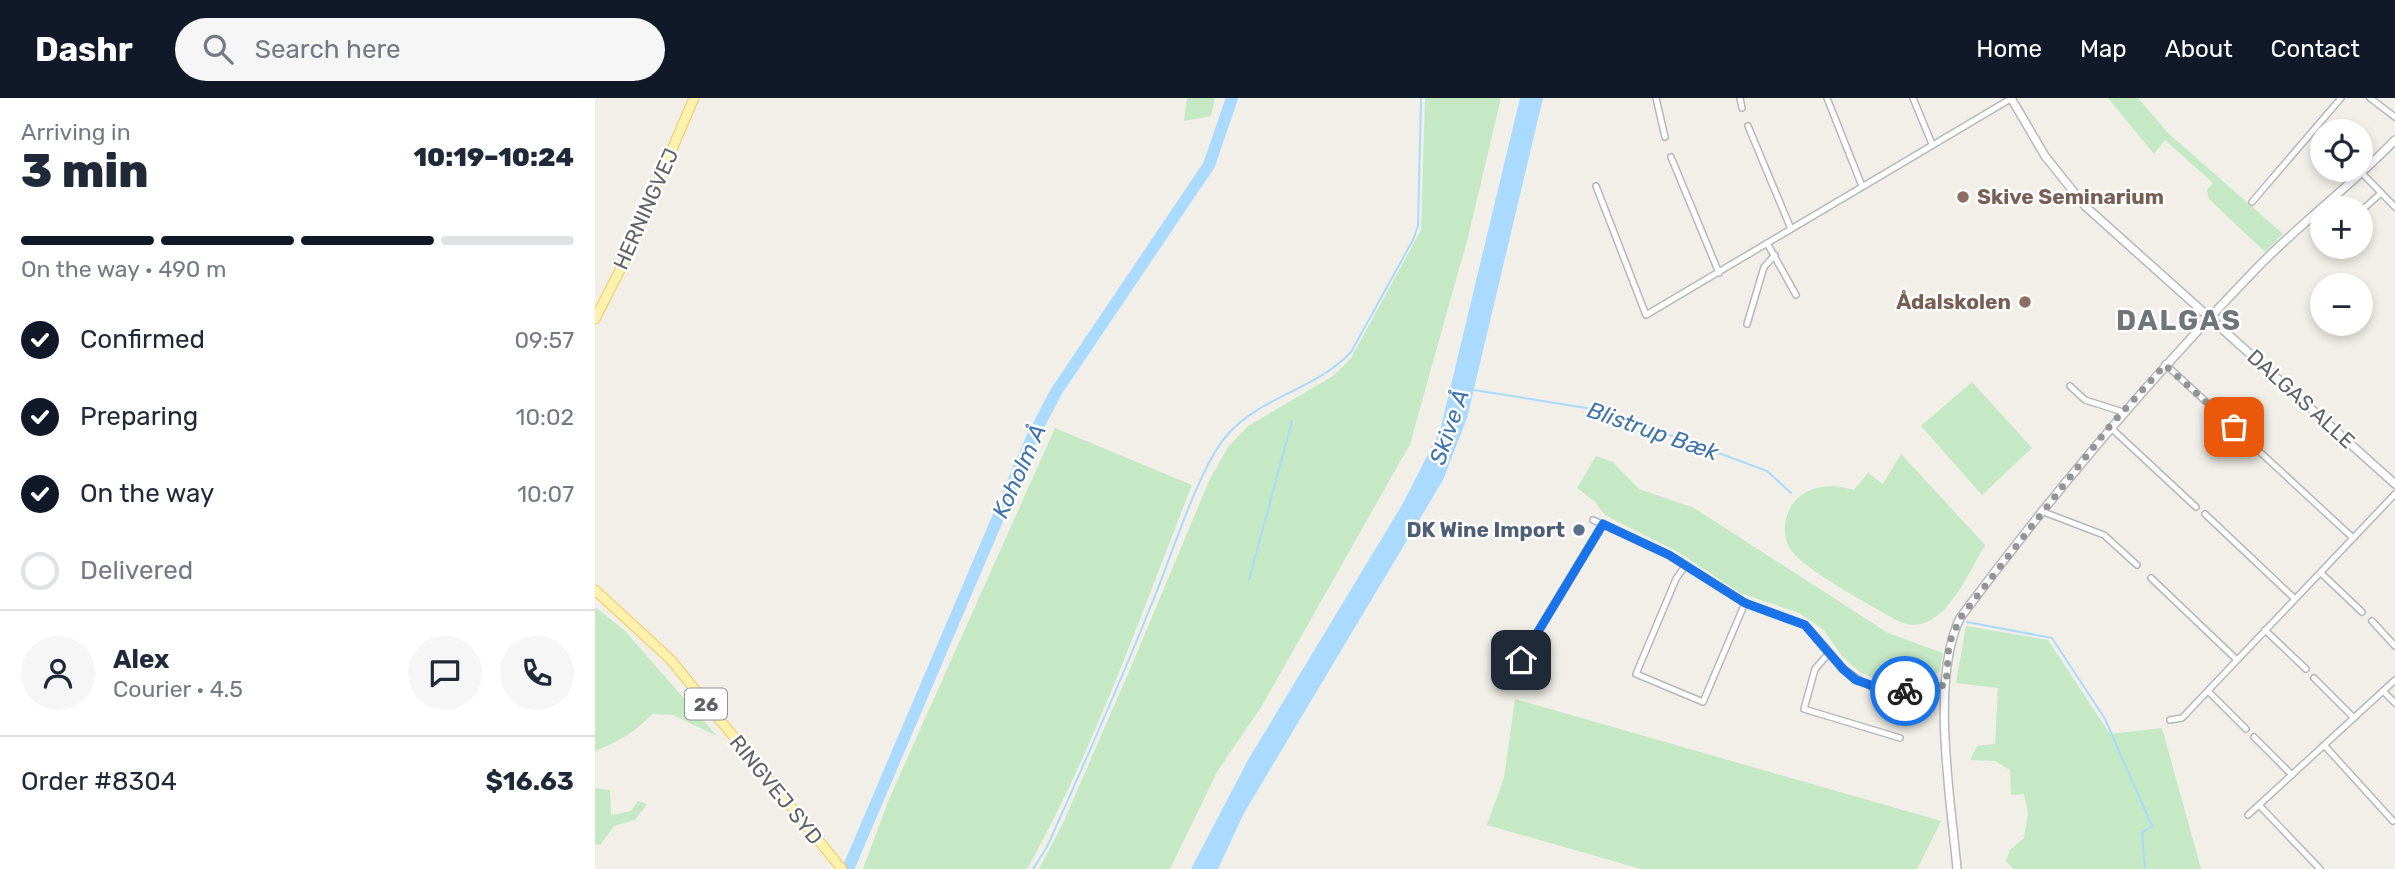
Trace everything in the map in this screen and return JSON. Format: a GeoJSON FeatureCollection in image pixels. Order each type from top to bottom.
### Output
{"type":"FeatureCollection","features":[{"type":"Feature","properties":{"kind":"main road","name":"HERNINGVEJ"},"geometry":{"type":"LineString","coordinates":[[595,319],[627,253],[694,98]]}},
{"type":"Feature","properties":{"kind":"main road","name":"RINGVEJ SYD"},"geometry":{"type":"LineString","coordinates":[[595,590],[670,659],[842,869]]}},
{"type":"Feature","properties":{"kind":"street"},"geometry":{"type":"LineString","coordinates":[[1656,98],[1665,137]]}},
{"type":"Feature","properties":{"kind":"street"},"geometry":{"type":"LineString","coordinates":[[1740,98],[1742,108]]}},
{"type":"Feature","properties":{"kind":"street"},"geometry":{"type":"LineString","coordinates":[[1827,98],[1862,186]]}},
{"type":"Feature","properties":{"kind":"street"},"geometry":{"type":"LineString","coordinates":[[1913,98],[1932,144]]}},
{"type":"Feature","properties":{"kind":"street"},"geometry":{"type":"LineString","coordinates":[[1596,186],[1646,315],[2011,98]]}},
{"type":"Feature","properties":{"kind":"street","name":"DALGAS ALLE"},"geometry":{"type":"LineString","coordinates":[[2011,98],[2045,156],[2085,206],[2395,484]]}},
{"type":"Feature","properties":{"kind":"street"},"geometry":{"type":"LineString","coordinates":[[2252,202],[2341,98]]}},
{"type":"Feature","properties":{"kind":"street"},"geometry":{"type":"LineString","coordinates":[[2370,98],[2395,117]]}},
{"type":"Feature","properties":{"kind":"street"},"geometry":{"type":"LineString","coordinates":[[1748,126],[1791,229]]}},
{"type":"Feature","properties":{"kind":"street"},"geometry":{"type":"LineString","coordinates":[[2373,161],[2395,140]]}},
{"type":"Feature","properties":{"kind":"street"},"geometry":{"type":"LineString","coordinates":[[1671,157],[1719,273]]}},
{"type":"Feature","properties":{"kind":"street"},"geometry":{"type":"LineString","coordinates":[[1957,869],[1945,728],[1949,644],[1960,618],[2110,426],[2279,246],[2350,182]]}},
{"type":"Feature","properties":{"kind":"street"},"geometry":{"type":"LineString","coordinates":[[2371,182],[2395,207]]}},
{"type":"Feature","properties":{"kind":"street"},"geometry":{"type":"LineString","coordinates":[[2373,200],[2381,193]]}},
{"type":"Feature","properties":{"kind":"street"},"geometry":{"type":"LineString","coordinates":[[1767,243],[1796,295]]}},
{"type":"Feature","properties":{"kind":"street"},"geometry":{"type":"LineString","coordinates":[[1747,324],[1764,267],[1775,255]]}},
{"type":"Feature","properties":{"kind":"street"},"geometry":{"type":"LineString","coordinates":[[2165,365],[2253,445]]}},
{"type":"Feature","properties":{"kind":"street"},"geometry":{"type":"LineString","coordinates":[[2070,386],[2085,400],[2123,412]]}},
{"type":"Feature","properties":{"kind":"street"},"geometry":{"type":"LineString","coordinates":[[2110,426],[2196,507]]}},
{"type":"Feature","properties":{"kind":"street"},"geometry":{"type":"LineString","coordinates":[[2260,452],[2353,538]]}},
{"type":"Feature","properties":{"kind":"street"},"geometry":{"type":"LineString","coordinates":[[2170,720],[2182,718],[2395,494]]}},
{"type":"Feature","properties":{"kind":"street"},"geometry":{"type":"LineString","coordinates":[[2041,511],[2104,535],[2137,565]]}},
{"type":"Feature","properties":{"kind":"street"},"geometry":{"type":"LineString","coordinates":[[2205,514],[2295,599]]}},
{"type":"Feature","properties":{"kind":"street"},"geometry":{"type":"LineString","coordinates":[[1593,520],[1651,546],[1745,603],[1805,625],[1843,669],[1871,687],[1905,691],[1946,685]]}},
{"type":"Feature","properties":{"kind":"street"},"geometry":{"type":"LineString","coordinates":[[1521,660],[1603,524]]}},
{"type":"Feature","properties":{"kind":"street"},"geometry":{"type":"LineString","coordinates":[[1685,566],[1676,579],[1636,674],[1703,702],[1745,603]]}},
{"type":"Feature","properties":{"kind":"street"},"geometry":{"type":"LineString","coordinates":[[2321,573],[2362,612]]}},
{"type":"Feature","properties":{"kind":"street"},"geometry":{"type":"LineString","coordinates":[[2151,578],[2237,660]]}},
{"type":"Feature","properties":{"kind":"street"},"geometry":{"type":"LineString","coordinates":[[2372,621],[2395,646]]}},
{"type":"Feature","properties":{"kind":"street"},"geometry":{"type":"LineString","coordinates":[[2265,630],[2306,669]]}},
{"type":"Feature","properties":{"kind":"street"},"geometry":{"type":"LineString","coordinates":[[1829,653],[1815,670],[1804,709],[1900,738]]}},
{"type":"Feature","properties":{"kind":"street"},"geometry":{"type":"LineString","coordinates":[[2314,678],[2354,718]]}},
{"type":"Feature","properties":{"kind":"street"},"geometry":{"type":"LineString","coordinates":[[2248,815],[2395,680]]}},
{"type":"Feature","properties":{"kind":"street"},"geometry":{"type":"LineString","coordinates":[[2208,691],[2246,729]]}},
{"type":"Feature","properties":{"kind":"street"},"geometry":{"type":"LineString","coordinates":[[2383,691],[2395,703]]}},
{"type":"Feature","properties":{"kind":"street"},"geometry":{"type":"LineString","coordinates":[[2254,737],[2292,775]]}},
{"type":"Feature","properties":{"kind":"street"},"geometry":{"type":"LineString","coordinates":[[2324,745],[2393,821]]}},
{"type":"Feature","properties":{"kind":"street"},"geometry":{"type":"LineString","coordinates":[[2259,805],[2320,869]]}},
{"type":"Feature","properties":{"kind":"green space"},"geometry":{"type":"Polygon","coordinates":[[[1187,98],[1215,98],[1211,116],[1184,121],[1187,98]]]}},
{"type":"Feature","properties":{"kind":"green space"},"geometry":{"type":"Polygon","coordinates":[[[1425,98],[1501,98],[1468,237],[1410,444],[1263,704],[1217,772],[1170,869],[1039,869],[1063,823],[1209,481],[1228,447],[1248,426],[1333,376],[1351,358],[1421,230],[1425,98]]]}},
{"type":"Feature","properties":{"kind":"green space"},"geometry":{"type":"Polygon","coordinates":[[[2108,98],[2138,98],[2168,133],[2283,234],[2265,252],[2209,199],[2207,190],[2213,183],[2165,140],[2154,154],[2108,98]]]}},
{"type":"Feature","properties":{"kind":"green space"},"geometry":{"type":"Polygon","coordinates":[[[1972,382],[2032,448],[1982,495],[1921,426],[1972,382]]]}},
{"type":"Feature","properties":{"kind":"green space"},"geometry":{"type":"Polygon","coordinates":[[[1055,428],[1192,485],[1096,728],[1052,823],[1027,869],[863,869],[889,799],[1055,428]]]}},
{"type":"Feature","properties":{"kind":"green space"},"geometry":{"type":"Polygon","coordinates":[[[1901,454],[1985,545],[1952,600],[1929,621],[1915,625],[1900,622],[1823,577],[1796,556],[1785,535],[1790,508],[1804,493],[1825,486],[1854,490],[1868,473],[1883,484],[1901,454]]]}},
{"type":"Feature","properties":{"kind":"green space"},"geometry":{"type":"Polygon","coordinates":[[[1596,456],[1613,462],[1639,489],[1694,508],[1888,633],[1943,653],[1940,672],[1909,682],[1882,681],[1861,673],[1842,656],[1823,629],[1799,613],[1740,593],[1678,552],[1605,515],[1594,501],[1577,488],[1596,456]]]}},
{"type":"Feature","properties":{"kind":"green space"},"geometry":{"type":"Polygon","coordinates":[[[595,607],[624,630],[717,736],[673,715],[652,714],[626,736],[595,751],[595,607]]]}},
{"type":"Feature","properties":{"kind":"green space"},"geometry":{"type":"Polygon","coordinates":[[[1966,626],[2048,640],[2110,734],[2162,728],[2201,869],[2013,869],[2006,861],[2010,850],[2024,838],[2028,813],[2024,794],[2011,795],[2010,770],[1995,761],[1970,760],[1977,746],[1995,744],[1998,688],[1956,683],[1966,626]]]}},
{"type":"Feature","properties":{"kind":"green space"},"geometry":{"type":"Polygon","coordinates":[[[1515,699],[1941,821],[1917,869],[1641,869],[1487,825],[1504,778],[1515,699]]]}},
{"type":"Feature","properties":{"kind":"green space"},"geometry":{"type":"Polygon","coordinates":[[[595,788],[610,790],[611,815],[631,811],[638,801],[647,804],[635,820],[614,826],[600,845],[595,844],[595,788]]]}},
{"type":"Feature","properties":{"kind":"water","name":"Skive Å"},"geometry":{"type":"Polygon","coordinates":[[[1520,98],[1543,98],[1467,418],[1443,480],[1244,813],[1218,869],[1191,869],[1248,760],[1402,505],[1440,431],[1520,98]]]}},
{"type":"Feature","properties":{"kind":"waterway","name":"Koholm Å"},"geometry":{"type":"LineString","coordinates":[[848,869],[1032,438],[1056,392],[1209,165],[1232,98]]}},
{"type":"Feature","properties":{"kind":"waterway"},"geometry":{"type":"LineString","coordinates":[[1033,869],[1047,847],[1088,754],[1187,512],[1217,448],[1228,434],[1257,410],[1322,375],[1351,352],[1413,240],[1418,226],[1421,98]]}},
{"type":"Feature","properties":{"kind":"waterway","name":"Blistrup Bæk"},"geometry":{"type":"LineString","coordinates":[[1474,390],[1605,411],[1767,471],[1791,493]]}},
{"type":"Feature","properties":{"kind":"waterway"},"geometry":{"type":"LineString","coordinates":[[1249,580],[1292,421]]}},
{"type":"Feature","properties":{"kind":"waterway","name":"Blistrup Bæk"},"geometry":{"type":"LineString","coordinates":[[1967,622],[2052,638],[2105,719],[2152,826],[2142,833],[2145,869]]}},
{"type":"Feature","properties":{"kind":"way so far"},"geometry":{"type":"LineString","coordinates":[[1905,691],[1946,685],[1949,644],[1960,618],[2041,511],[2110,426],[2165,365],[2234,427]]}},
{"type":"Feature","properties":{"kind":"place","name":"Skive Seminarium"},"geometry":{"type":"Point","coordinates":[1963,197]}},
{"type":"Feature","properties":{"kind":"place","name":"Ådalskolen"},"geometry":{"type":"Point","coordinates":[2025,302]}},
{"type":"Feature","properties":{"kind":"place","name":"DK Wine Import"},"geometry":{"type":"Point","coordinates":[1579,530]}},
{"type":"Feature","properties":{"kind":"district","name":"DALGAS"},"geometry":{"type":"Point","coordinates":[2179,320]}},
{"type":"Feature","properties":{"kind":"route"},"geometry":{"type":"LineString","coordinates":[[1521,660],[1603,524],[1669,555],[1705,581],[1745,603],[1805,625],[1856,680],[1888,691],[1905,691]]}}]}
